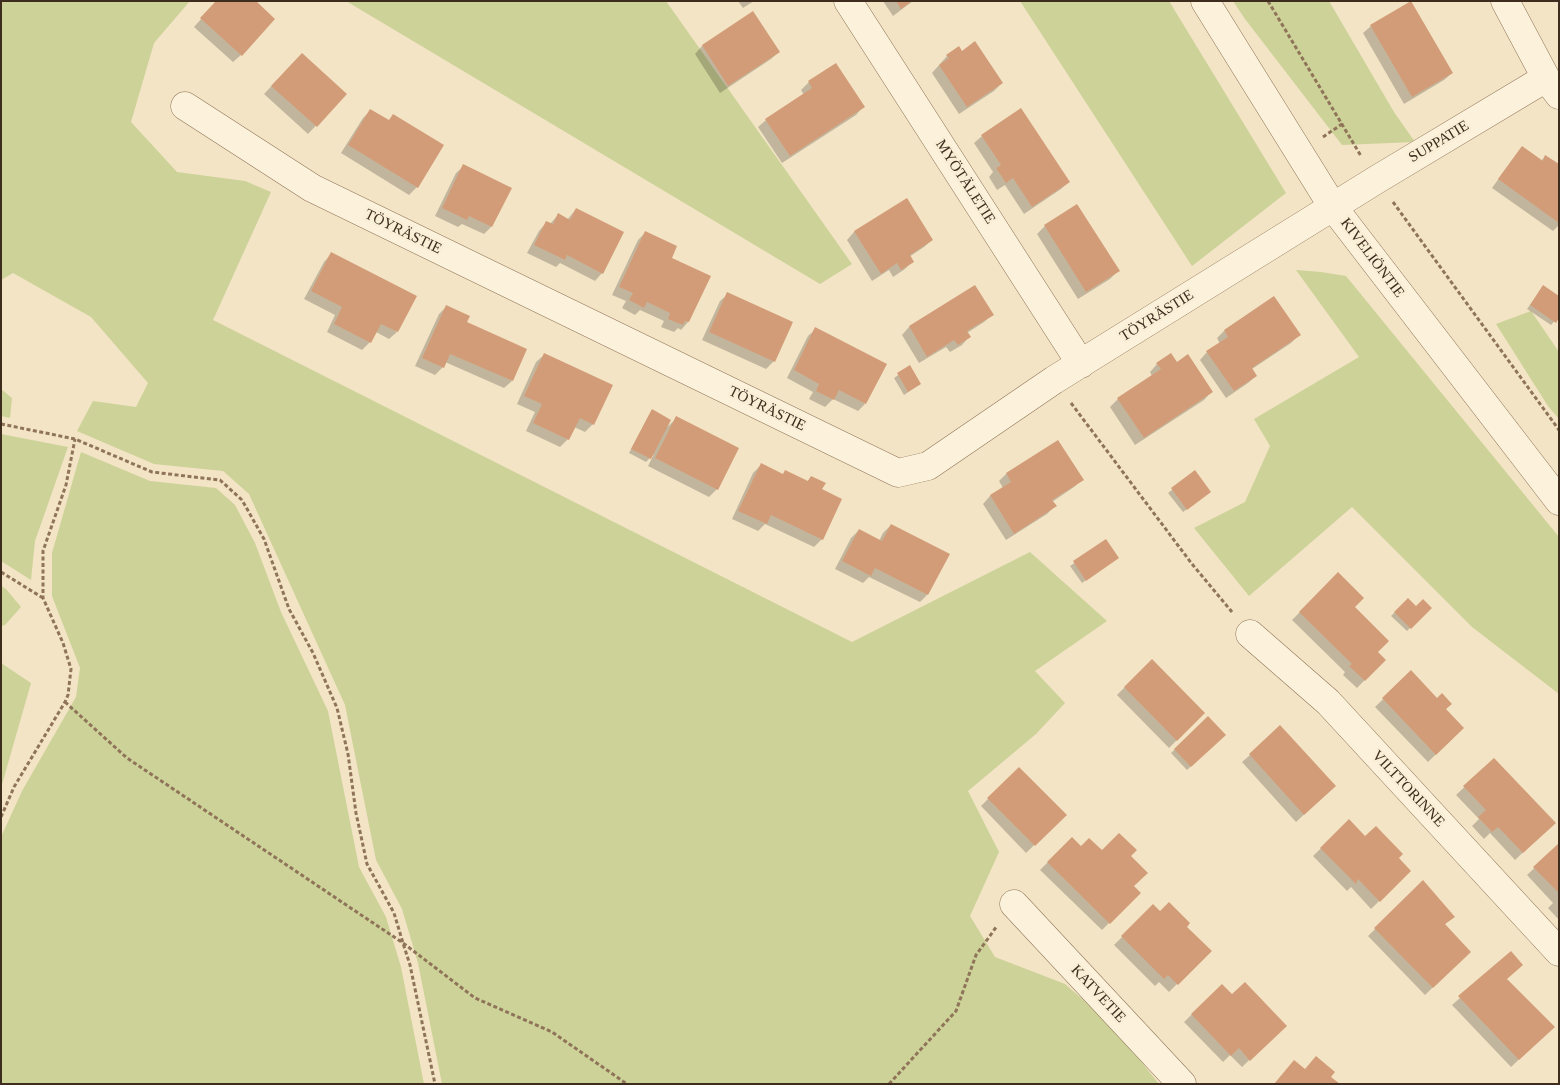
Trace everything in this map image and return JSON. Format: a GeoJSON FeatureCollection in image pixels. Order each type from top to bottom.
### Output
{"type":"FeatureCollection","features":[{"type":"Feature","properties":{"kind":"street","name":"MYÖTÄLETIE"},"geometry":{"type":"LineString","coordinates":[[848,1],[1081,364]]}},
{"type":"Feature","properties":{"kind":"street","name":"KIVELIÖNTIE"},"geometry":{"type":"LineString","coordinates":[[1205,1],[1334,207],[1559,501]]}},
{"type":"Feature","properties":{"kind":"street"},"geometry":{"type":"LineString","coordinates":[[1505,1],[1552,86]]}},
{"type":"Feature","properties":{"kind":"street","name":"SUPPATIE"},"geometry":{"type":"LineString","coordinates":[[1334,207],[1376,180],[1552,86]]}},
{"type":"Feature","properties":{"kind":"street","name":"TÖYRÄSTIE"},"geometry":{"type":"LineString","coordinates":[[185,106],[312,188],[898,473],[928,466],[1054,380],[1334,207]]}},
{"type":"Feature","properties":{"kind":"street","name":"VILTTORINNE"},"geometry":{"type":"LineString","coordinates":[[1250,634],[1328,702],[1559,952]]}},
{"type":"Feature","properties":{"kind":"street","name":"KATVETIE"},"geometry":{"type":"LineString","coordinates":[[1014,904],[1182,1084]]}},
{"type":"Feature","properties":{"kind":"path"},"geometry":{"type":"LineString","coordinates":[[1268,1],[1376,180],[1559,430]]}},
{"type":"Feature","properties":{"kind":"path"},"geometry":{"type":"LineString","coordinates":[[1054,380],[1192,564],[1250,634]]}},
{"type":"Feature","properties":{"kind":"path"},"geometry":{"type":"LineString","coordinates":[[1,424],[74,439],[152,472],[220,480],[242,500],[264,539],[289,609],[337,708],[348,754],[356,813],[367,864],[394,913],[410,965],[435,1084]]}},
{"type":"Feature","properties":{"kind":"path"},"geometry":{"type":"LineString","coordinates":[[1,817],[14,787],[65,702],[71,669],[63,643],[43,598],[43,551],[66,485],[74,439]]}},
{"type":"Feature","properties":{"kind":"path"},"geometry":{"type":"LineString","coordinates":[[1,572],[43,598]]}},
{"type":"Feature","properties":{"kind":"path"},"geometry":{"type":"LineString","coordinates":[[65,702],[127,758],[403,943],[476,998],[552,1032],[627,1084]]}},
{"type":"Feature","properties":{"kind":"path"},"geometry":{"type":"LineString","coordinates":[[889,1084],[956,1011],[976,956],[1014,904]]}},
{"type":"Feature","properties":{"kind":"green space"},"geometry":{"type":"Polygon","coordinates":[[[1,1],[190,1],[154,43],[131,122],[177,172],[245,181],[271,192],[213,320],[852,642],[1030,552],[1107,621],[1035,671],[1065,703],[1036,734],[968,791],[999,852],[970,916],[995,957],[1065,984],[1111,1024],[1159,1084],[442,1084],[418,963],[402,909],[376,860],[345,705],[249,494],[223,471],[154,464],[77,431],[93,401],[136,407],[148,383],[91,317],[13,273],[1,280],[1,1]]]}},
{"type":"Feature","properties":{"kind":"green space"},"geometry":{"type":"Polygon","coordinates":[[[346,1],[666,1],[852,264],[820,284],[346,1]]]}},
{"type":"Feature","properties":{"kind":"green space"},"geometry":{"type":"Polygon","coordinates":[[[1020,1],[1169,1],[1286,193],[1192,266],[1020,1]]]}},
{"type":"Feature","properties":{"kind":"green space"},"geometry":{"type":"Polygon","coordinates":[[[1233,1],[1329,1],[1394,112],[1415,142],[1342,145],[1233,1]]]}},
{"type":"Feature","properties":{"kind":"green space"},"geometry":{"type":"Polygon","coordinates":[[[1296,270],[1346,276],[1559,537],[1559,694],[1472,627],[1352,507],[1249,596],[1194,528],[1245,502],[1270,446],[1254,419],[1359,357],[1296,270]]]}},
{"type":"Feature","properties":{"kind":"green space"},"geometry":{"type":"Polygon","coordinates":[[[1531,311],[1559,352],[1559,419],[1548,406],[1496,324],[1531,311]]]}},
{"type":"Feature","properties":{"kind":"green space"},"geometry":{"type":"Polygon","coordinates":[[[1,389],[12,398],[10,418],[1,416],[1,389]]]}},
{"type":"Feature","properties":{"kind":"green space"},"geometry":{"type":"Polygon","coordinates":[[[1,434],[68,447],[35,541],[31,580],[1,561],[1,434]]]}},
{"type":"Feature","properties":{"kind":"green space"},"geometry":{"type":"Polygon","coordinates":[[[81,452],[150,481],[216,488],[235,505],[255,543],[281,612],[328,711],[359,867],[386,917],[401,967],[424,1084],[1,1084],[1,837],[22,791],[76,697],[80,668],[52,596],[52,553],[81,452]]]}},
{"type":"Feature","properties":{"kind":"green space"},"geometry":{"type":"Polygon","coordinates":[[[1,586],[6,589],[21,607],[5,625],[1,626],[1,586]]]}},
{"type":"Feature","properties":{"kind":"green space"},"geometry":{"type":"Polygon","coordinates":[[[1,663],[31,683],[1,788],[1,663]]]}},
{"type":"Feature","properties":{"kind":"building"},"geometry":{"type":"Polygon","coordinates":[[[216,1],[256,1],[275,19],[242,56],[200,18],[216,1]]]}},
{"type":"Feature","properties":{"kind":"building"},"geometry":{"type":"Polygon","coordinates":[[[896,1],[912,1],[901,9],[896,1]]]}},
{"type":"Feature","properties":{"kind":"building"},"geometry":{"type":"Polygon","coordinates":[[[1411,1],[1453,73],[1412,97],[1370,25],[1411,1]]]}},
{"type":"Feature","properties":{"kind":"building"},"geometry":{"type":"Polygon","coordinates":[[[753,11],[780,52],[728,86],[702,45],[753,11]]]}},
{"type":"Feature","properties":{"kind":"building"},"geometry":{"type":"Polygon","coordinates":[[[975,41],[1003,83],[967,107],[939,65],[949,58],[946,55],[959,46],[962,51],[975,41]]]}},
{"type":"Feature","properties":{"kind":"building"},"geometry":{"type":"Polygon","coordinates":[[[302,53],[347,94],[317,127],[271,86],[302,53]]]}},
{"type":"Feature","properties":{"kind":"building"},"geometry":{"type":"Polygon","coordinates":[[[836,63],[865,107],[790,156],[765,119],[812,88],[808,81],[836,63]]]}},
{"type":"Feature","properties":{"kind":"building"},"geometry":{"type":"Polygon","coordinates":[[[1021,108],[1070,182],[1032,207],[1013,178],[1006,183],[996,168],[1001,165],[981,135],[1021,108]]]}},
{"type":"Feature","properties":{"kind":"building"},"geometry":{"type":"Polygon","coordinates":[[[370,109],[389,120],[393,114],[444,145],[418,188],[348,145],[370,109]]]}},
{"type":"Feature","properties":{"kind":"building"},"geometry":{"type":"Polygon","coordinates":[[[1522,146],[1543,161],[1545,155],[1559,164],[1559,223],[1498,179],[1522,146]]]}},
{"type":"Feature","properties":{"kind":"building"},"geometry":{"type":"Polygon","coordinates":[[[463,164],[512,188],[492,227],[469,216],[467,220],[442,208],[463,164]]]}},
{"type":"Feature","properties":{"kind":"building"},"geometry":{"type":"Polygon","coordinates":[[[907,198],[933,240],[910,255],[914,262],[901,270],[897,263],[881,274],[854,231],[907,198]]]}},
{"type":"Feature","properties":{"kind":"building"},"geometry":{"type":"Polygon","coordinates":[[[1077,204],[1120,271],[1086,292],[1044,225],[1077,204]]]}},
{"type":"Feature","properties":{"kind":"building"},"geometry":{"type":"Polygon","coordinates":[[[576,208],[624,232],[603,274],[567,255],[565,260],[534,245],[546,221],[553,224],[558,213],[570,220],[576,208]]]}},
{"type":"Feature","properties":{"kind":"building"},"geometry":{"type":"Polygon","coordinates":[[[645,231],[677,246],[672,258],[711,276],[689,322],[685,321],[683,325],[668,319],[670,313],[647,302],[644,308],[629,300],[633,293],[619,287],[645,231]]]}},
{"type":"Feature","properties":{"kind":"building"},"geometry":{"type":"Polygon","coordinates":[[[331,252],[417,296],[398,332],[381,324],[371,343],[334,324],[342,307],[311,291],[331,252]]]}},
{"type":"Feature","properties":{"kind":"building"},"geometry":{"type":"Polygon","coordinates":[[[975,285],[994,315],[967,331],[971,337],[958,345],[954,340],[927,357],[909,326],[975,285]]]}},
{"type":"Feature","properties":{"kind":"building"},"geometry":{"type":"Polygon","coordinates":[[[1543,285],[1559,296],[1559,318],[1556,323],[1530,305],[1543,285]]]}},
{"type":"Feature","properties":{"kind":"building"},"geometry":{"type":"Polygon","coordinates":[[[727,292],[793,322],[775,362],[709,332],[727,292]]]}},
{"type":"Feature","properties":{"kind":"building"},"geometry":{"type":"Polygon","coordinates":[[[1274,296],[1301,335],[1252,368],[1257,376],[1234,391],[1206,351],[1228,337],[1224,330],[1274,296]]]}},
{"type":"Feature","properties":{"kind":"building"},"geometry":{"type":"Polygon","coordinates":[[[446,305],[470,316],[467,322],[527,349],[513,381],[450,354],[444,368],[422,358],[446,305]]]}},
{"type":"Feature","properties":{"kind":"building"},"geometry":{"type":"Polygon","coordinates":[[[815,327],[887,364],[866,404],[839,390],[834,400],[816,391],[819,384],[794,370],[815,327]]]}},
{"type":"Feature","properties":{"kind":"building"},"geometry":{"type":"Polygon","coordinates":[[[544,353],[613,385],[594,425],[580,418],[569,440],[533,423],[542,404],[524,396],[544,353]]]}},
{"type":"Feature","properties":{"kind":"building"},"geometry":{"type":"Polygon","coordinates":[[[1171,353],[1177,362],[1188,354],[1213,392],[1144,438],[1117,398],[1161,369],[1156,363],[1171,353]]]}},
{"type":"Feature","properties":{"kind":"building"},"geometry":{"type":"Polygon","coordinates":[[[910,365],[921,384],[908,392],[897,373],[910,365]]]}},
{"type":"Feature","properties":{"kind":"building"},"geometry":{"type":"Polygon","coordinates":[[[652,409],[671,420],[651,459],[631,449],[652,409]]]}},
{"type":"Feature","properties":{"kind":"building"},"geometry":{"type":"Polygon","coordinates":[[[676,416],[739,448],[718,490],[655,458],[676,416]]]}},
{"type":"Feature","properties":{"kind":"building"},"geometry":{"type":"Polygon","coordinates":[[[1058,440],[1084,480],[1052,500],[1057,506],[1014,534],[990,495],[1011,482],[1006,473],[1058,440]]]}},
{"type":"Feature","properties":{"kind":"building"},"geometry":{"type":"Polygon","coordinates":[[[761,463],[783,474],[785,470],[808,481],[811,476],[826,483],[822,489],[842,499],[823,540],[771,515],[767,524],[738,511],[761,463]]]}},
{"type":"Feature","properties":{"kind":"building"},"geometry":{"type":"Polygon","coordinates":[[[1195,470],[1211,492],[1187,510],[1171,488],[1195,470]]]}},
{"type":"Feature","properties":{"kind":"building"},"geometry":{"type":"Polygon","coordinates":[[[891,524],[950,554],[928,595],[875,568],[871,576],[842,561],[859,529],[882,541],[891,524]]]}},
{"type":"Feature","properties":{"kind":"building"},"geometry":{"type":"Polygon","coordinates":[[[1106,539],[1119,558],[1086,581],[1073,561],[1106,539]]]}},
{"type":"Feature","properties":{"kind":"building"},"geometry":{"type":"Polygon","coordinates":[[[1338,572],[1364,598],[1355,607],[1389,641],[1378,652],[1386,660],[1365,681],[1349,666],[1352,664],[1299,612],[1338,572]]]}},
{"type":"Feature","properties":{"kind":"building"},"geometry":{"type":"Polygon","coordinates":[[[1408,598],[1416,606],[1423,599],[1432,608],[1411,629],[1394,612],[1408,598]]]}},
{"type":"Feature","properties":{"kind":"building"},"geometry":{"type":"Polygon","coordinates":[[[1152,659],[1205,713],[1177,741],[1124,687],[1152,659]]]}},
{"type":"Feature","properties":{"kind":"building"},"geometry":{"type":"Polygon","coordinates":[[[1411,670],[1437,698],[1442,693],[1452,704],[1446,709],[1464,728],[1436,755],[1382,698],[1411,670]]]}},
{"type":"Feature","properties":{"kind":"building"},"geometry":{"type":"Polygon","coordinates":[[[1208,716],[1226,735],[1191,767],[1174,749],[1208,716]]]}},
{"type":"Feature","properties":{"kind":"building"},"geometry":{"type":"Polygon","coordinates":[[[1280,725],[1336,786],[1304,815],[1249,754],[1280,725]]]}},
{"type":"Feature","properties":{"kind":"building"},"geometry":{"type":"Polygon","coordinates":[[[1494,758],[1556,823],[1523,853],[1498,827],[1492,832],[1478,817],[1486,810],[1463,786],[1494,758]]]}},
{"type":"Feature","properties":{"kind":"building"},"geometry":{"type":"Polygon","coordinates":[[[1019,767],[1067,815],[1035,846],[987,798],[1019,767]]]}},
{"type":"Feature","properties":{"kind":"building"},"geometry":{"type":"Polygon","coordinates":[[[1349,819],[1365,836],[1376,826],[1403,854],[1399,858],[1411,871],[1380,902],[1358,879],[1356,884],[1320,848],[1349,819]]]}},
{"type":"Feature","properties":{"kind":"building"},"geometry":{"type":"Polygon","coordinates":[[[1119,833],[1137,850],[1131,856],[1148,873],[1134,886],[1141,893],[1110,924],[1047,862],[1072,837],[1081,846],[1089,838],[1102,850],[1119,833]]]}},
{"type":"Feature","properties":{"kind":"building"},"geometry":{"type":"Polygon","coordinates":[[[1559,843],[1559,893],[1533,867],[1559,843]]]}},
{"type":"Feature","properties":{"kind":"building"},"geometry":{"type":"Polygon","coordinates":[[[1423,880],[1455,917],[1445,924],[1471,952],[1433,988],[1374,928],[1423,880]]]}},
{"type":"Feature","properties":{"kind":"building"},"geometry":{"type":"Polygon","coordinates":[[[1169,902],[1190,923],[1187,927],[1212,951],[1178,985],[1168,975],[1164,979],[1121,936],[1153,904],[1160,911],[1169,902]]]}},
{"type":"Feature","properties":{"kind":"building"},"geometry":{"type":"Polygon","coordinates":[[[1511,951],[1523,965],[1507,979],[1555,1027],[1519,1060],[1458,996],[1511,951]]]}},
{"type":"Feature","properties":{"kind":"building"},"geometry":{"type":"Polygon","coordinates":[[[1245,982],[1287,1026],[1250,1061],[1239,1048],[1231,1056],[1191,1014],[1222,984],[1232,994],[1245,982]]]}},
{"type":"Feature","properties":{"kind":"building"},"geometry":{"type":"Polygon","coordinates":[[[1316,1056],[1335,1072],[1331,1077],[1340,1084],[1274,1084],[1294,1060],[1305,1069],[1316,1056]]]}}]}
